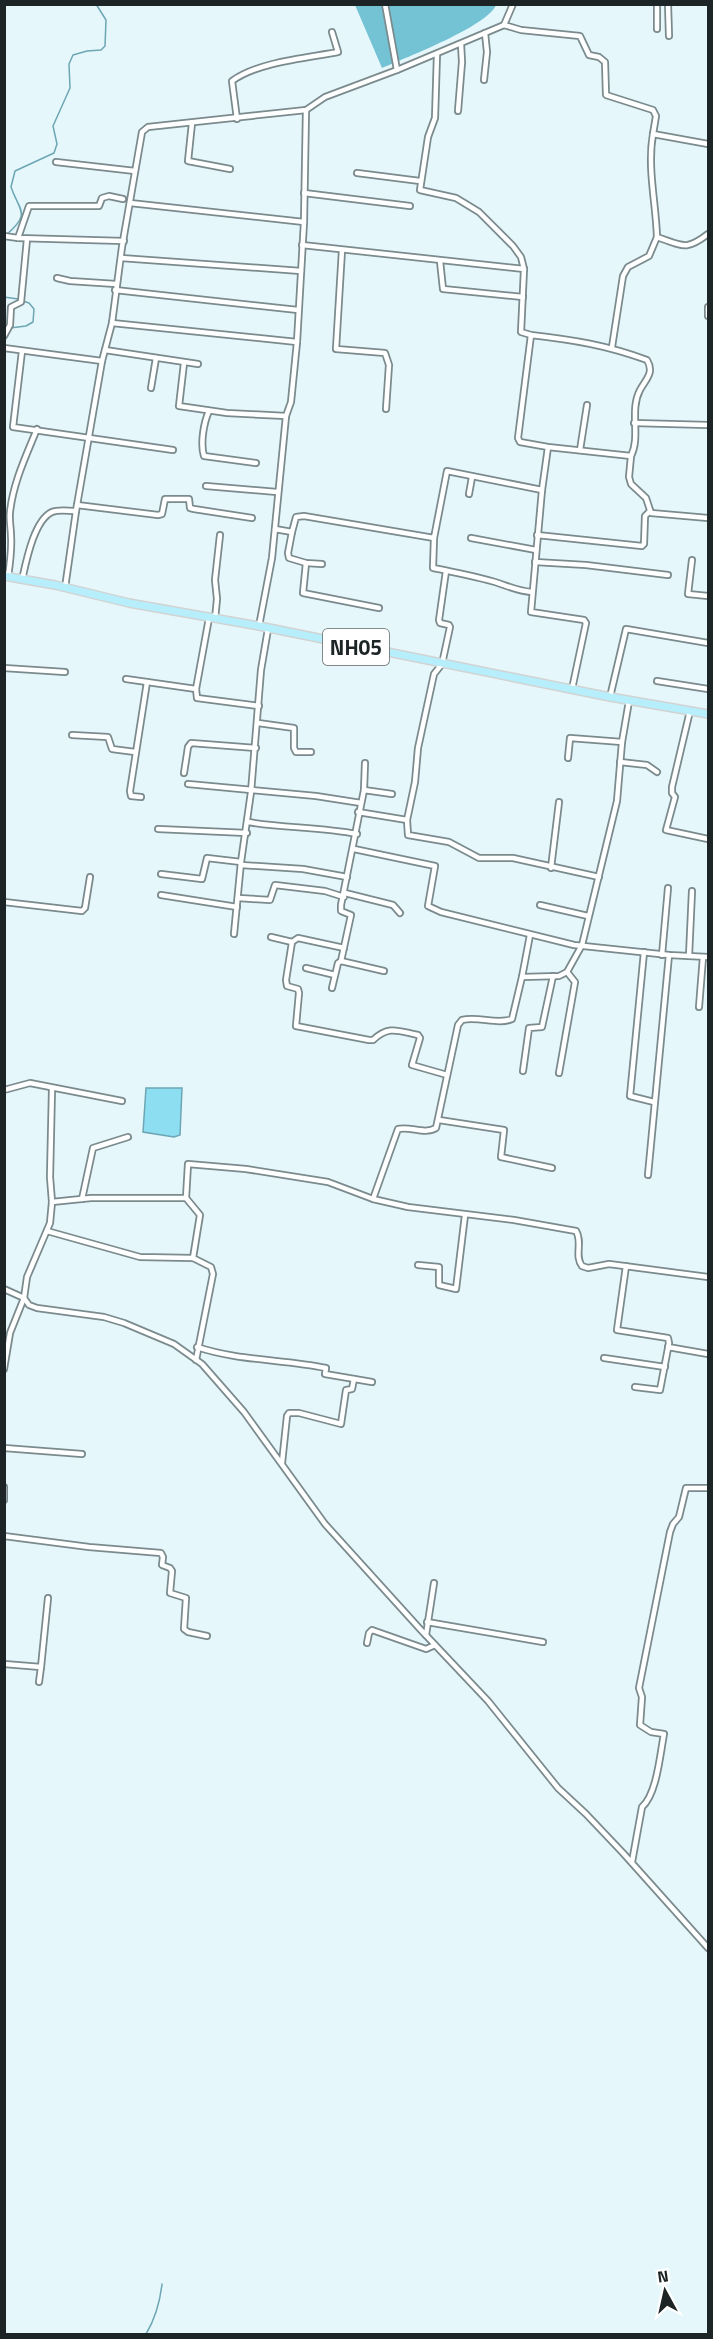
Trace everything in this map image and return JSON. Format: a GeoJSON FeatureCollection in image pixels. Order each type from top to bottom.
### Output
{"type":"FeatureCollection","features":[{"type":"Feature","properties":{"kind":"main road","name":"NH05"},"geometry":{"type":"LineString","coordinates":[[6,577],[629,701],[708,714]]}},
{"type":"Feature","properties":{"kind":"street"},"geometry":{"type":"LineString","coordinates":[[386,4],[397,70]]}},
{"type":"Feature","properties":{"kind":"street"},"geometry":{"type":"LineString","coordinates":[[504,25],[513,4]]}},
{"type":"Feature","properties":{"kind":"street"},"geometry":{"type":"LineString","coordinates":[[657,4],[657,29]]}},
{"type":"Feature","properties":{"kind":"street"},"geometry":{"type":"LineString","coordinates":[[668,4],[669,36]]}},
{"type":"Feature","properties":{"kind":"street"},"geometry":{"type":"LineString","coordinates":[[65,588],[102,361],[112,323],[115,290],[142,132],[148,127],[306,110],[325,97],[437,54],[504,25],[521,30],[580,36],[589,56],[599,57],[605,62],[606,95],[653,110],[656,116],[649,156],[657,237],[650,256],[628,267],[623,276],[612,347]]}},
{"type":"Feature","properties":{"kind":"street"},"geometry":{"type":"LineString","coordinates":[[237,119],[232,81],[242,74],[297,59],[338,52],[332,32]]}},
{"type":"Feature","properties":{"kind":"street"},"geometry":{"type":"LineString","coordinates":[[484,80],[487,52],[485,33]]}},
{"type":"Feature","properties":{"kind":"street"},"geometry":{"type":"LineString","coordinates":[[458,111],[462,62],[461,44]]}},
{"type":"Feature","properties":{"kind":"street"},"geometry":{"type":"LineString","coordinates":[[437,54],[435,118],[428,136],[419,189],[456,198],[479,212],[521,257],[524,269],[521,332],[612,347],[646,360],[649,365],[648,380],[640,390],[635,404],[636,434],[629,477],[631,484],[646,498],[650,511]]}},
{"type":"Feature","properties":{"kind":"street"},"geometry":{"type":"LineString","coordinates":[[259,626],[275,529],[277,492],[286,416],[291,402],[297,342],[304,222],[306,110]]}},
{"type":"Feature","properties":{"kind":"street"},"geometry":{"type":"LineString","coordinates":[[192,123],[188,161],[230,170]]}},
{"type":"Feature","properties":{"kind":"street"},"geometry":{"type":"LineString","coordinates":[[653,134],[708,144]]}},
{"type":"Feature","properties":{"kind":"street"},"geometry":{"type":"LineString","coordinates":[[56,162],[135,171]]}},
{"type":"Feature","properties":{"kind":"street"},"geometry":{"type":"LineString","coordinates":[[357,173],[420,181]]}},
{"type":"Feature","properties":{"kind":"street"},"geometry":{"type":"LineString","coordinates":[[304,193],[410,206]]}},
{"type":"Feature","properties":{"kind":"street"},"geometry":{"type":"LineString","coordinates":[[18,238],[29,206],[99,206],[102,198],[109,196],[123,199]]}},
{"type":"Feature","properties":{"kind":"street"},"geometry":{"type":"LineString","coordinates":[[130,203],[304,222]]}},
{"type":"Feature","properties":{"kind":"street"},"geometry":{"type":"LineString","coordinates":[[657,237],[684,246],[695,245],[708,234]]}},
{"type":"Feature","properties":{"kind":"street"},"geometry":{"type":"LineString","coordinates":[[4,236],[27,239],[124,241]]}},
{"type":"Feature","properties":{"kind":"street"},"geometry":{"type":"LineString","coordinates":[[4,336],[10,325],[11,307],[21,302],[27,239]]}},
{"type":"Feature","properties":{"kind":"street"},"geometry":{"type":"LineString","coordinates":[[303,245],[524,269]]}},
{"type":"Feature","properties":{"kind":"street"},"geometry":{"type":"LineString","coordinates":[[342,250],[336,349],[385,353],[389,365],[386,409]]}},
{"type":"Feature","properties":{"kind":"street"},"geometry":{"type":"LineString","coordinates":[[121,258],[301,271]]}},
{"type":"Feature","properties":{"kind":"street"},"geometry":{"type":"LineString","coordinates":[[440,261],[443,289],[523,297]]}},
{"type":"Feature","properties":{"kind":"street"},"geometry":{"type":"LineString","coordinates":[[57,278],[116,284]]}},
{"type":"Feature","properties":{"kind":"street"},"geometry":{"type":"LineString","coordinates":[[115,290],[298,310]]}},
{"type":"Feature","properties":{"kind":"street"},"geometry":{"type":"LineString","coordinates":[[708,307],[708,316]]}},
{"type":"Feature","properties":{"kind":"street"},"geometry":{"type":"LineString","coordinates":[[112,323],[297,342]]}},
{"type":"Feature","properties":{"kind":"street"},"geometry":{"type":"LineString","coordinates":[[531,335],[518,438],[520,442],[631,456]]}},
{"type":"Feature","properties":{"kind":"street"},"geometry":{"type":"LineString","coordinates":[[4,348],[102,361]]}},
{"type":"Feature","properties":{"kind":"street"},"geometry":{"type":"LineString","coordinates":[[105,350],[198,364]]}},
{"type":"Feature","properties":{"kind":"street"},"geometry":{"type":"LineString","coordinates":[[22,351],[12,427],[173,450]]}},
{"type":"Feature","properties":{"kind":"street"},"geometry":{"type":"LineString","coordinates":[[151,388],[156,358]]}},
{"type":"Feature","properties":{"kind":"street"},"geometry":{"type":"LineString","coordinates":[[184,363],[179,406],[209,411],[286,416]]}},
{"type":"Feature","properties":{"kind":"street"},"geometry":{"type":"LineString","coordinates":[[580,450],[587,405]]}},
{"type":"Feature","properties":{"kind":"street"},"geometry":{"type":"LineString","coordinates":[[209,411],[205,428],[204,456],[256,464]]}},
{"type":"Feature","properties":{"kind":"street"},"geometry":{"type":"LineString","coordinates":[[634,423],[708,425]]}},
{"type":"Feature","properties":{"kind":"street"},"geometry":{"type":"LineString","coordinates":[[6,577],[12,560],[9,516],[12,499],[16,482],[38,429]]}},
{"type":"Feature","properties":{"kind":"street"},"geometry":{"type":"LineString","coordinates":[[548,447],[537,535],[531,612],[584,620],[586,623],[572,689]]}},
{"type":"Feature","properties":{"kind":"street"},"geometry":{"type":"LineString","coordinates":[[532,592],[516,591],[498,583],[432,566],[434,538],[446,472],[542,490]]}},
{"type":"Feature","properties":{"kind":"street"},"geometry":{"type":"LineString","coordinates":[[469,494],[472,477]]}},
{"type":"Feature","properties":{"kind":"street"},"geometry":{"type":"LineString","coordinates":[[206,486],[277,492]]}},
{"type":"Feature","properties":{"kind":"street"},"geometry":{"type":"LineString","coordinates":[[77,504],[158,515],[163,510],[165,499],[181,498],[189,500],[190,508],[252,518]]}},
{"type":"Feature","properties":{"kind":"street"},"geometry":{"type":"LineString","coordinates":[[22,580],[29,549],[45,516],[54,510],[76,512]]}},
{"type":"Feature","properties":{"kind":"street"},"geometry":{"type":"LineString","coordinates":[[650,511],[708,518]]}},
{"type":"Feature","properties":{"kind":"street"},"geometry":{"type":"LineString","coordinates":[[537,535],[642,546],[645,516],[650,511]]}},
{"type":"Feature","properties":{"kind":"street"},"geometry":{"type":"LineString","coordinates":[[322,564],[306,563],[289,558],[288,553],[296,517],[304,516],[434,538]]}},
{"type":"Feature","properties":{"kind":"street"},"geometry":{"type":"LineString","coordinates":[[275,529],[292,532]]}},
{"type":"Feature","properties":{"kind":"street"},"geometry":{"type":"LineString","coordinates":[[220,535],[215,580],[217,599],[196,689],[197,698],[259,706]]}},
{"type":"Feature","properties":{"kind":"street"},"geometry":{"type":"LineString","coordinates":[[471,537],[536,550]]}},
{"type":"Feature","properties":{"kind":"street"},"geometry":{"type":"LineString","coordinates":[[692,560],[688,594],[708,596]]}},
{"type":"Feature","properties":{"kind":"street"},"geometry":{"type":"LineString","coordinates":[[535,562],[586,565],[668,575]]}},
{"type":"Feature","properties":{"kind":"street"},"geometry":{"type":"LineString","coordinates":[[306,563],[303,593],[379,608]]}},
{"type":"Feature","properties":{"kind":"street"},"geometry":{"type":"LineString","coordinates":[[446,571],[439,620],[450,627],[442,664],[434,674],[418,748],[415,782],[407,820],[408,835],[449,842],[479,858],[513,858],[599,877]]}},
{"type":"Feature","properties":{"kind":"street"},"geometry":{"type":"LineString","coordinates":[[234,934],[268,628]]}},
{"type":"Feature","properties":{"kind":"street"},"geometry":{"type":"LineString","coordinates":[[610,697],[626,629],[708,643]]}},
{"type":"Feature","properties":{"kind":"street"},"geometry":{"type":"LineString","coordinates":[[4,668],[65,672]]}},
{"type":"Feature","properties":{"kind":"street"},"geometry":{"type":"LineString","coordinates":[[126,679],[196,689]]}},
{"type":"Feature","properties":{"kind":"street"},"geometry":{"type":"LineString","coordinates":[[657,681],[708,689]]}},
{"type":"Feature","properties":{"kind":"street"},"geometry":{"type":"LineString","coordinates":[[141,797],[130,794],[147,682]]}},
{"type":"Feature","properties":{"kind":"street"},"geometry":{"type":"LineString","coordinates":[[522,977],[559,976],[567,972],[582,945],[617,801],[622,742],[629,701]]}},
{"type":"Feature","properties":{"kind":"street"},"geometry":{"type":"LineString","coordinates":[[690,711],[672,787],[675,797],[666,830],[708,839]]}},
{"type":"Feature","properties":{"kind":"street"},"geometry":{"type":"LineString","coordinates":[[258,723],[294,728],[296,752],[311,752]]}},
{"type":"Feature","properties":{"kind":"street"},"geometry":{"type":"LineString","coordinates":[[72,735],[108,737],[112,749],[135,752]]}},
{"type":"Feature","properties":{"kind":"street"},"geometry":{"type":"LineString","coordinates":[[568,758],[570,738],[622,742]]}},
{"type":"Feature","properties":{"kind":"street"},"geometry":{"type":"LineString","coordinates":[[184,773],[188,747],[191,743],[256,748]]}},
{"type":"Feature","properties":{"kind":"street"},"geometry":{"type":"LineString","coordinates":[[620,762],[647,765],[657,772]]}},
{"type":"Feature","properties":{"kind":"street"},"geometry":{"type":"LineString","coordinates":[[332,988],[338,963],[342,960],[351,915],[341,911],[346,877],[357,834],[358,812],[364,790],[365,763]]}},
{"type":"Feature","properties":{"kind":"street"},"geometry":{"type":"LineString","coordinates":[[188,784],[251,792],[316,796],[360,803]]}},
{"type":"Feature","properties":{"kind":"street"},"geometry":{"type":"LineString","coordinates":[[364,790],[392,794]]}},
{"type":"Feature","properties":{"kind":"street"},"geometry":{"type":"LineString","coordinates":[[551,868],[559,802]]}},
{"type":"Feature","properties":{"kind":"street"},"geometry":{"type":"LineString","coordinates":[[358,812],[407,820]]}},
{"type":"Feature","properties":{"kind":"street"},"geometry":{"type":"LineString","coordinates":[[248,822],[357,834]]}},
{"type":"Feature","properties":{"kind":"street"},"geometry":{"type":"LineString","coordinates":[[158,829],[247,832]]}},
{"type":"Feature","properties":{"kind":"street"},"geometry":{"type":"LineString","coordinates":[[354,849],[435,866],[428,902],[431,909],[574,945],[669,956],[706,957],[699,1007]]}},
{"type":"Feature","properties":{"kind":"street"},"geometry":{"type":"LineString","coordinates":[[161,874],[202,879],[207,858],[303,869],[346,877]]}},
{"type":"Feature","properties":{"kind":"street"},"geometry":{"type":"LineString","coordinates":[[4,902],[82,911],[85,908],[90,877]]}},
{"type":"Feature","properties":{"kind":"street"},"geometry":{"type":"LineString","coordinates":[[238,898],[270,900],[275,885],[325,891],[393,905],[400,913]]}},
{"type":"Feature","properties":{"kind":"street"},"geometry":{"type":"LineString","coordinates":[[662,954],[668,888]]}},
{"type":"Feature","properties":{"kind":"street"},"geometry":{"type":"LineString","coordinates":[[689,957],[692,891]]}},
{"type":"Feature","properties":{"kind":"street"},"geometry":{"type":"LineString","coordinates":[[161,895],[237,907]]}},
{"type":"Feature","properties":{"kind":"street"},"geometry":{"type":"LineString","coordinates":[[540,904],[588,916]]}},
{"type":"Feature","properties":{"kind":"street"},"geometry":{"type":"LineString","coordinates":[[373,1199],[399,1129],[431,1131],[439,1120],[458,1025],[462,1020],[471,1018],[506,1022],[512,1019],[530,935]]}},
{"type":"Feature","properties":{"kind":"street"},"geometry":{"type":"LineString","coordinates":[[271,937],[292,942],[298,938],[344,948]]}},
{"type":"Feature","properties":{"kind":"street"},"geometry":{"type":"LineString","coordinates":[[292,942],[286,980],[287,986],[298,989],[299,993],[296,1026],[369,1040],[373,1040],[380,1033],[393,1030],[418,1035],[420,1038],[412,1065],[447,1075]]}},
{"type":"Feature","properties":{"kind":"street"},"geometry":{"type":"LineString","coordinates":[[644,952],[630,1096],[654,1102]]}},
{"type":"Feature","properties":{"kind":"street"},"geometry":{"type":"LineString","coordinates":[[648,1175],[669,956]]}},
{"type":"Feature","properties":{"kind":"street"},"geometry":{"type":"LineString","coordinates":[[342,960],[384,971]]}},
{"type":"Feature","properties":{"kind":"street"},"geometry":{"type":"LineString","coordinates":[[306,969],[335,975]]}},
{"type":"Feature","properties":{"kind":"street"},"geometry":{"type":"LineString","coordinates":[[559,1073],[575,982],[567,972]]}},
{"type":"Feature","properties":{"kind":"street"},"geometry":{"type":"LineString","coordinates":[[523,1071],[529,1028],[542,1027],[553,976]]}},
{"type":"Feature","properties":{"kind":"street"},"geometry":{"type":"LineString","coordinates":[[4,1090],[30,1083],[122,1101]]}},
{"type":"Feature","properties":{"kind":"street"},"geometry":{"type":"LineString","coordinates":[[4,1369],[10,1333],[24,1298],[27,1277],[47,1231],[52,1202],[50,1177],[52,1089]]}},
{"type":"Feature","properties":{"kind":"street"},"geometry":{"type":"LineString","coordinates":[[439,1120],[504,1130],[501,1157],[552,1168]]}},
{"type":"Feature","properties":{"kind":"street"},"geometry":{"type":"LineString","coordinates":[[82,1199],[93,1148],[128,1137]]}},
{"type":"Feature","properties":{"kind":"street"},"geometry":{"type":"LineString","coordinates":[[193,1258],[201,1221],[197,1211],[186,1198],[188,1164],[246,1169],[328,1182],[373,1199],[408,1207],[576,1230],[580,1239],[579,1262],[582,1266],[588,1268],[609,1264],[708,1277]]}},
{"type":"Feature","properties":{"kind":"street"},"geometry":{"type":"LineString","coordinates":[[52,1202],[82,1199],[186,1198]]}},
{"type":"Feature","properties":{"kind":"street"},"geometry":{"type":"LineString","coordinates":[[418,1265],[439,1267],[439,1286],[456,1289],[465,1215]]}},
{"type":"Feature","properties":{"kind":"street"},"geometry":{"type":"LineString","coordinates":[[47,1231],[140,1257],[193,1258],[211,1267],[213,1274],[196,1359]]}},
{"type":"Feature","properties":{"kind":"street"},"geometry":{"type":"LineString","coordinates":[[626,1266],[617,1330],[668,1338],[660,1390],[634,1388]]}},
{"type":"Feature","properties":{"kind":"street"},"geometry":{"type":"LineString","coordinates":[[4,1289],[24,1298],[29,1305],[37,1308],[104,1317],[124,1323],[174,1344],[196,1359],[244,1412],[325,1524],[488,1701],[558,1788],[632,1862],[708,1948]]}},
{"type":"Feature","properties":{"kind":"street"},"geometry":{"type":"LineString","coordinates":[[197,1347],[260,1360],[276,1359],[316,1366],[326,1368],[325,1374],[372,1382]]}},
{"type":"Feature","properties":{"kind":"street"},"geometry":{"type":"LineString","coordinates":[[668,1347],[708,1354]]}},
{"type":"Feature","properties":{"kind":"street"},"geometry":{"type":"LineString","coordinates":[[604,1358],[665,1367]]}},
{"type":"Feature","properties":{"kind":"street"},"geometry":{"type":"LineString","coordinates":[[282,1463],[287,1416],[290,1413],[298,1413],[341,1424],[346,1390],[352,1389],[354,1379]]}},
{"type":"Feature","properties":{"kind":"street"},"geometry":{"type":"LineString","coordinates":[[4,1448],[82,1454]]}},
{"type":"Feature","properties":{"kind":"street"},"geometry":{"type":"LineString","coordinates":[[4,1487],[4,1500]]}},
{"type":"Feature","properties":{"kind":"street"},"geometry":{"type":"LineString","coordinates":[[632,1862],[642,1807],[647,1802],[653,1787],[664,1734],[651,1732],[640,1725],[642,1697],[639,1688],[660,1580],[670,1532],[679,1517],[686,1488],[708,1488]]}},
{"type":"Feature","properties":{"kind":"street"},"geometry":{"type":"LineString","coordinates":[[4,1536],[161,1553],[162,1565],[172,1571],[170,1593],[186,1598],[184,1630],[207,1636]]}},
{"type":"Feature","properties":{"kind":"street"},"geometry":{"type":"LineString","coordinates":[[426,1635],[434,1583]]}},
{"type":"Feature","properties":{"kind":"street"},"geometry":{"type":"LineString","coordinates":[[39,1682],[48,1598]]}},
{"type":"Feature","properties":{"kind":"street"},"geometry":{"type":"LineString","coordinates":[[427,1622],[543,1642]]}},
{"type":"Feature","properties":{"kind":"street"},"geometry":{"type":"LineString","coordinates":[[366,1644],[372,1630],[426,1649],[435,1645]]}},
{"type":"Feature","properties":{"kind":"street"},"geometry":{"type":"LineString","coordinates":[[4,1664],[41,1667]]}},
{"type":"Feature","properties":{"kind":"shaded area"},"geometry":{"type":"Polygon","coordinates":[[[355,5],[496,5],[490,13],[462,32],[382,68],[355,5]]]}},
{"type":"Feature","properties":{"kind":"shaded area"},"geometry":{"type":"Polygon","coordinates":[[[146,1088],[182,1088],[180,1135],[174,1137],[143,1132],[146,1088]]]}},
{"type":"Feature","properties":{"kind":"waterway"},"geometry":{"type":"LineString","coordinates":[[6,235],[19,222],[21,216],[20,207],[11,187],[15,171],[54,153],[57,144],[53,126],[70,88],[69,64],[73,55],[101,50],[105,46],[106,20],[96,4]]}},
{"type":"Feature","properties":{"kind":"waterway"},"geometry":{"type":"LineString","coordinates":[[4,297],[18,299]]}},
{"type":"Feature","properties":{"kind":"waterway"},"geometry":{"type":"LineString","coordinates":[[10,328],[26,326],[33,322],[34,309],[29,303],[23,301]]}},
{"type":"Feature","properties":{"kind":"waterway"},"geometry":{"type":"LineString","coordinates":[[146,2334],[157,2310],[162,2284]]}}]}
